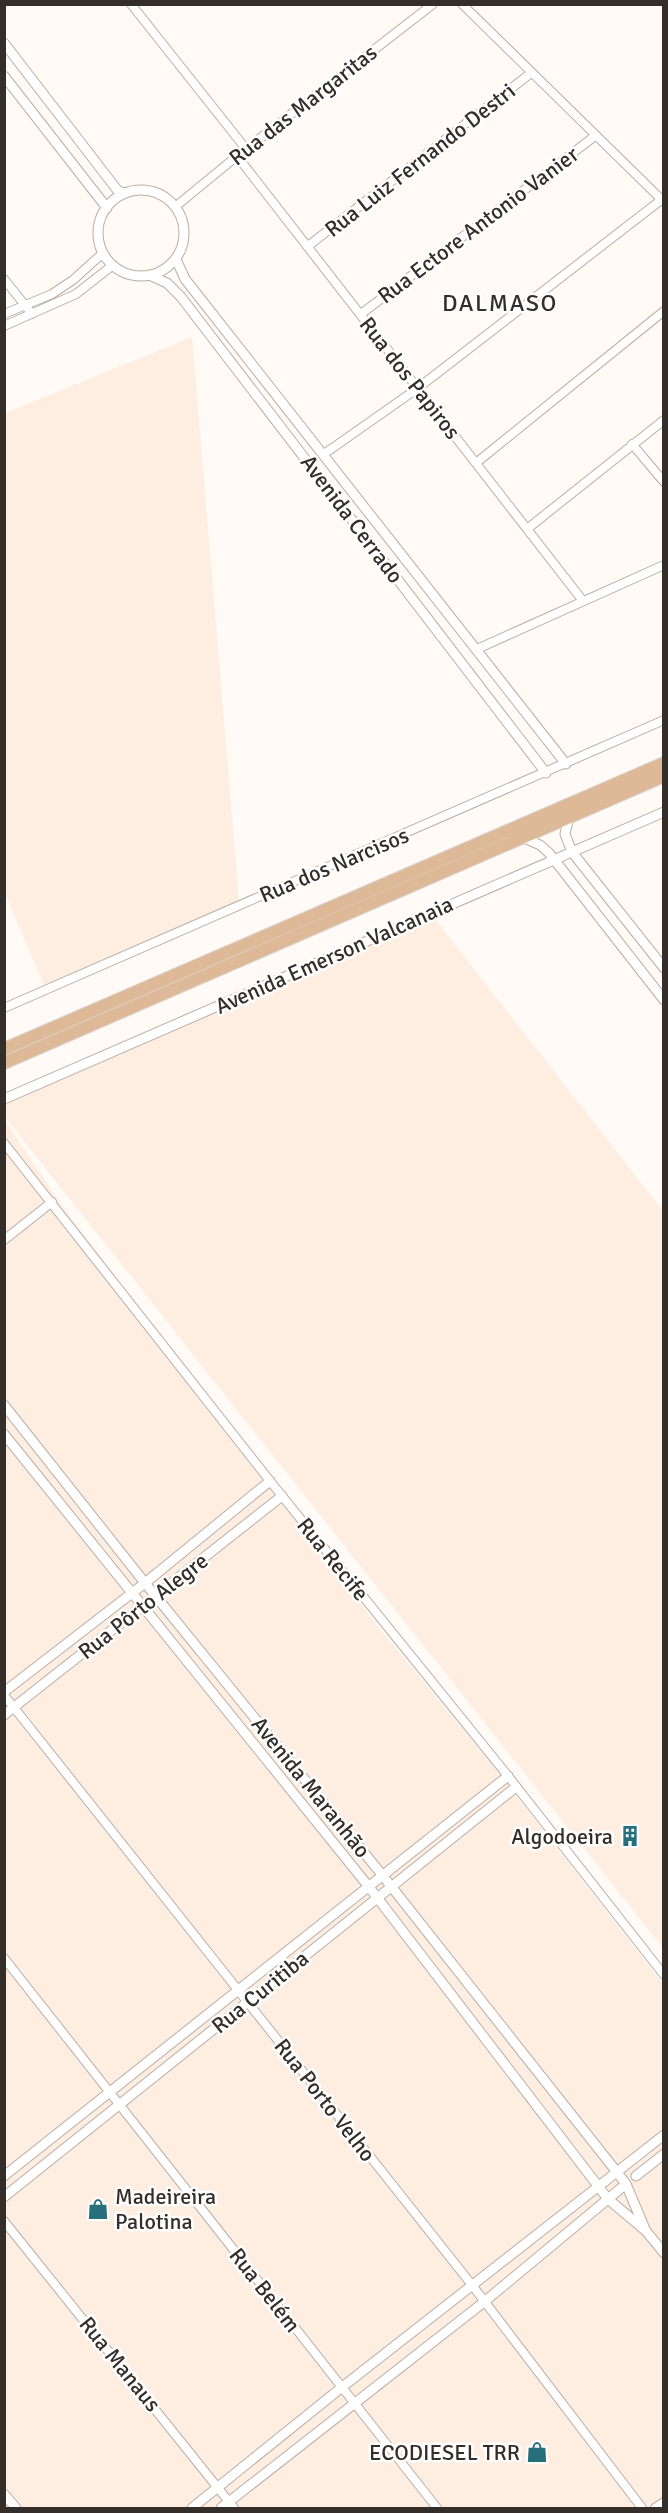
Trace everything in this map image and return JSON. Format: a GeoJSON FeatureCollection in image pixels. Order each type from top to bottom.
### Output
{"type":"FeatureCollection","features":[{"type":"Feature","properties":{"kind":"main road"},"geometry":{"type":"LineString","coordinates":[[4,1049],[663,763]]}},
{"type":"Feature","properties":{"kind":"main road"},"geometry":{"type":"LineString","coordinates":[[4,1063],[663,776]]}},
{"type":"Feature","properties":{"kind":"street"},"geometry":{"type":"LineString","coordinates":[[132,4],[246,149]]}},
{"type":"Feature","properties":{"kind":"street","name":"Rua das Margaritas"},"geometry":{"type":"LineString","coordinates":[[175,207],[433,4]]}},
{"type":"Feature","properties":{"kind":"street"},"geometry":{"type":"LineString","coordinates":[[324,454],[418,388],[662,201],[462,4]]}},
{"type":"Feature","properties":{"kind":"street"},"geometry":{"type":"LineString","coordinates":[[4,43],[118,190],[126,193]]}},
{"type":"Feature","properties":{"kind":"street","name":"Rua Luiz Fernando Destri"},"geometry":{"type":"LineString","coordinates":[[308,246],[531,73]]}},
{"type":"Feature","properties":{"kind":"street"},"geometry":{"type":"LineString","coordinates":[[4,76],[107,208]]}},
{"type":"Feature","properties":{"kind":"street","name":"Rua Ectore Antonio Vanier"},"geometry":{"type":"LineString","coordinates":[[361,314],[596,136]]}},
{"type":"Feature","properties":{"kind":"street","name":"Rua dos Papiros"},"geometry":{"type":"LineString","coordinates":[[237,156],[583,601]]}},
{"type":"Feature","properties":{"kind":"street"},"geometry":{"type":"LineString","coordinates":[[141,190],[156,193],[175,207],[184,229],[182,245],[176,259],[164,270],[149,275],[126,273],[113,265],[103,252],[99,230],[107,208],[126,193],[141,190]]}},
{"type":"Feature","properties":{"kind":"street"},"geometry":{"type":"LineString","coordinates":[[4,314],[52,294],[73,280],[103,252]]}},
{"type":"Feature","properties":{"kind":"street","name":"Avenida Cerrado"},"geometry":{"type":"LineString","coordinates":[[176,259],[185,279],[566,764]]}},
{"type":"Feature","properties":{"kind":"street"},"geometry":{"type":"LineString","coordinates":[[4,326],[76,294],[113,265]]}},
{"type":"Feature","properties":{"kind":"street","name":"Avenida Cerrado"},"geometry":{"type":"LineString","coordinates":[[149,275],[167,283],[181,297],[546,773]]}},
{"type":"Feature","properties":{"kind":"street"},"geometry":{"type":"LineString","coordinates":[[4,279],[33,314]]}},
{"type":"Feature","properties":{"kind":"street"},"geometry":{"type":"LineString","coordinates":[[476,463],[663,312]]}},
{"type":"Feature","properties":{"kind":"street"},"geometry":{"type":"LineString","coordinates":[[528,529],[663,420]]}},
{"type":"Feature","properties":{"kind":"street"},"geometry":{"type":"LineString","coordinates":[[632,444],[663,482]]}},
{"type":"Feature","properties":{"kind":"street"},"geometry":{"type":"LineString","coordinates":[[477,648],[663,565]]}},
{"type":"Feature","properties":{"kind":"street","name":"Rua dos Narcisos"},"geometry":{"type":"LineString","coordinates":[[4,1008],[663,720]]}},
{"type":"Feature","properties":{"kind":"street","name":"Avenida Emerson Valcanaia"},"geometry":{"type":"LineString","coordinates":[[4,1099],[663,812]]}},
{"type":"Feature","properties":{"kind":"street"},"geometry":{"type":"LineString","coordinates":[[569,817],[565,834],[572,852],[663,968]]}},
{"type":"Feature","properties":{"kind":"street"},"geometry":{"type":"LineString","coordinates":[[522,837],[540,845],[554,859],[663,1000]]}},
{"type":"Feature","properties":{"kind":"street","name":"Rua Recife"},"geometry":{"type":"LineString","coordinates":[[4,1143],[270,1481],[508,1776],[663,1975]]}},
{"type":"Feature","properties":{"kind":"street"},"geometry":{"type":"LineString","coordinates":[[4,1240],[52,1202]]}},
{"type":"Feature","properties":{"kind":"street","name":"Avenida Maranhão"},"geometry":{"type":"LineString","coordinates":[[4,1405],[383,1876],[616,2171],[626,2184],[646,2231]]}},
{"type":"Feature","properties":{"kind":"street","name":"Avenida Maranhão"},"geometry":{"type":"LineString","coordinates":[[4,1434],[369,1887],[608,2199],[646,2231]]}},
{"type":"Feature","properties":{"kind":"street","name":"Rua Pôrto Alegre"},"geometry":{"type":"LineString","coordinates":[[4,1694],[270,1481]]}},
{"type":"Feature","properties":{"kind":"street","name":"Rua Pôrto Alegre"},"geometry":{"type":"LineString","coordinates":[[4,1715],[282,1496]]}},
{"type":"Feature","properties":{"kind":"street","name":"Rua Porto Velho"},"geometry":{"type":"LineString","coordinates":[[4,1694],[472,2285],[642,2508]]}},
{"type":"Feature","properties":{"kind":"street","name":"Rua Curitiba"},"geometry":{"type":"LineString","coordinates":[[4,2176],[508,1776]]}},
{"type":"Feature","properties":{"kind":"street","name":"Rua Curitiba"},"geometry":{"type":"LineString","coordinates":[[4,2197],[516,1787]]}},
{"type":"Feature","properties":{"kind":"street","name":"Rua Belém"},"geometry":{"type":"LineString","coordinates":[[4,1958],[111,2091],[353,2404],[437,2508]]}},
{"type":"Feature","properties":{"kind":"street"},"geometry":{"type":"LineString","coordinates":[[192,2508],[663,2135]]}},
{"type":"Feature","properties":{"kind":"street"},"geometry":{"type":"LineString","coordinates":[[221,2508],[231,2505],[353,2404],[484,2302],[663,2154]]}},
{"type":"Feature","properties":{"kind":"street","name":"Rua Manaus"},"geometry":{"type":"LineString","coordinates":[[4,2221],[231,2505]]}},
{"type":"Feature","properties":{"kind":"street"},"geometry":{"type":"LineString","coordinates":[[646,2231],[663,2253]]}},
{"type":"Feature","properties":{"kind":"street"},"geometry":{"type":"LineString","coordinates":[[4,2494],[16,2508]]}},
{"type":"Feature","properties":{"kind":"street"},"geometry":{"type":"LineString","coordinates":[[655,2508],[663,2502]]}},
{"type":"Feature","properties":{"kind":"shaded area"},"geometry":{"type":"Polygon","coordinates":[[[192,337],[239,901],[44,985],[5,894],[5,413],[192,337]]]}},
{"type":"Feature","properties":{"kind":"shaded area"},"geometry":{"type":"Polygon","coordinates":[[[431,914],[663,1211],[663,1948],[5,1117],[5,1099],[431,914]]]}},
{"type":"Feature","properties":{"kind":"shaded area"},"geometry":{"type":"Polygon","coordinates":[[[4,1119],[63,1207],[376,1624],[503,1779],[663,1984],[663,2508],[5,2508],[4,1119]]]}},
{"type":"Feature","properties":{"kind":"place","name":"Algodoeira"},"geometry":{"type":"Point","coordinates":[630,1836]}},
{"type":"Feature","properties":{"kind":"place","name":"Madeireira Palotina"},"geometry":{"type":"Point","coordinates":[98,2209]}},
{"type":"Feature","properties":{"kind":"place","name":"ECODIESEL TRR"},"geometry":{"type":"Point","coordinates":[537,2452]}},
{"type":"Feature","properties":{"kind":"district","name":"DALMASO"},"geometry":{"type":"Point","coordinates":[500,303]}}]}
